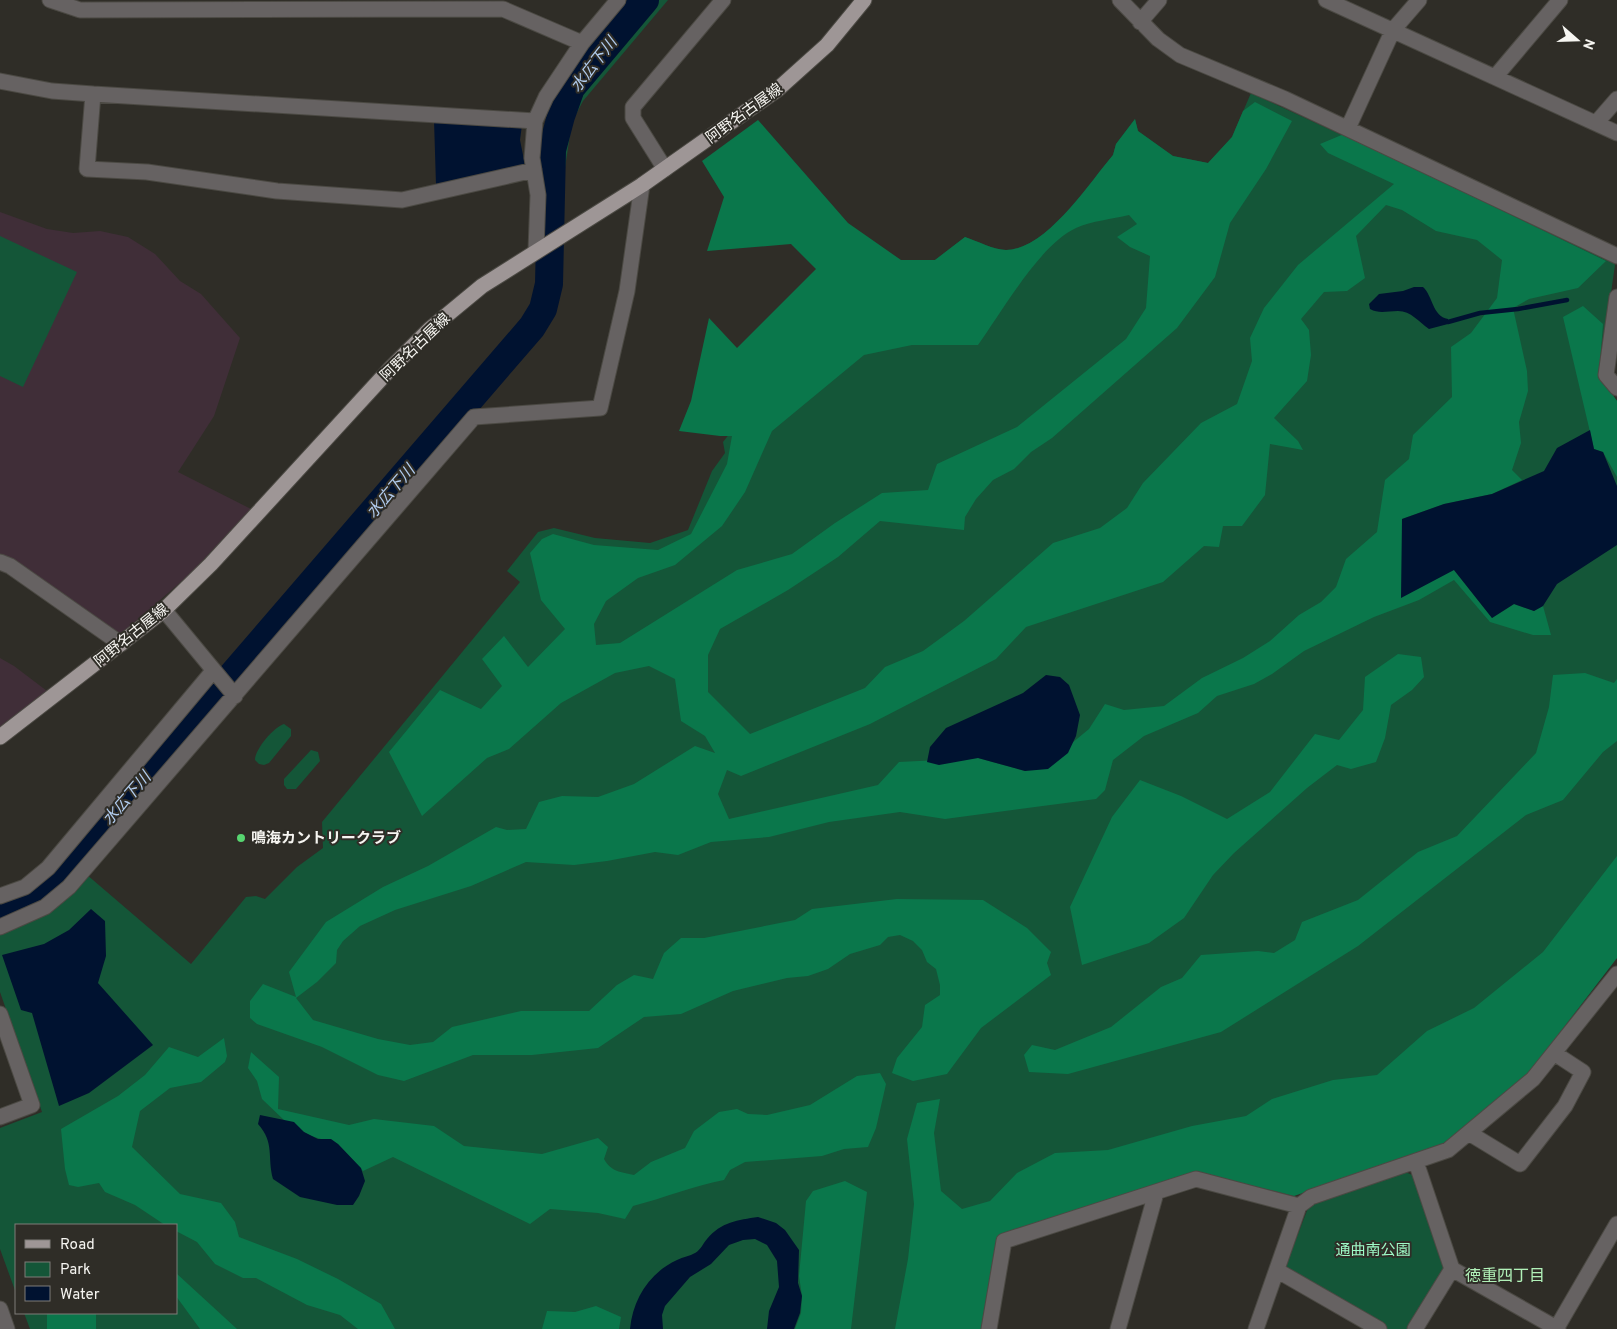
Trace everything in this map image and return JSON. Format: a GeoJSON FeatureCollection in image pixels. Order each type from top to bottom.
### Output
{"type":"FeatureCollection","features":[{"type":"Feature","properties":{"kind":"main road","name":"阿野名古屋線"},"geometry":{"type":"LineString","coordinates":[[0,737],[164,610],[211,564],[390,369],[430,329],[482,286],[642,185],[778,89],[827,45],[864,0]]}},
{"type":"Feature","properties":{"kind":"street"},"geometry":{"type":"LineString","coordinates":[[50,0],[80,10],[503,9],[582,43]]}},
{"type":"Feature","properties":{"kind":"street"},"geometry":{"type":"LineString","coordinates":[[538,249],[538,195],[532,158],[535,121],[546,97],[582,43],[618,0]]}},
{"type":"Feature","properties":{"kind":"street"},"geometry":{"type":"LineString","coordinates":[[665,169],[633,118],[633,107],[723,0]]}},
{"type":"Feature","properties":{"kind":"street"},"geometry":{"type":"LineString","coordinates":[[1120,0],[1158,39],[1180,55],[1285,99],[1617,256]]}},
{"type":"Feature","properties":{"kind":"street"},"geometry":{"type":"LineString","coordinates":[[1140,22],[1159,0]]}},
{"type":"Feature","properties":{"kind":"street"},"geometry":{"type":"LineString","coordinates":[[1326,0],[1413,41],[1597,122],[1617,133]]}},
{"type":"Feature","properties":{"kind":"street"},"geometry":{"type":"LineString","coordinates":[[1348,128],[1393,30],[1419,0]]}},
{"type":"Feature","properties":{"kind":"street"},"geometry":{"type":"LineString","coordinates":[[1494,77],[1560,0]]}},
{"type":"Feature","properties":{"kind":"street"},"geometry":{"type":"LineString","coordinates":[[0,81],[52,91],[535,121]]}},
{"type":"Feature","properties":{"kind":"street"},"geometry":{"type":"LineString","coordinates":[[93,94],[87,169],[147,172],[277,192],[402,200],[534,170]]}},
{"type":"Feature","properties":{"kind":"street"},"geometry":{"type":"LineString","coordinates":[[1597,122],[1617,99]]}},
{"type":"Feature","properties":{"kind":"street"},"geometry":{"type":"LineString","coordinates":[[0,927],[45,907],[69,887],[233,694],[474,417],[600,408],[627,291],[642,185]]}},
{"type":"Feature","properties":{"kind":"street"},"geometry":{"type":"LineString","coordinates":[[1617,297],[1606,374],[1617,388]]}},
{"type":"Feature","properties":{"kind":"street"},"geometry":{"type":"LineString","coordinates":[[0,562],[10,566],[121,644]]}},
{"type":"Feature","properties":{"kind":"street"},"geometry":{"type":"LineString","coordinates":[[164,610],[233,694]]}},
{"type":"Feature","properties":{"kind":"street"},"geometry":{"type":"LineString","coordinates":[[0,896],[25,886],[48,868],[215,673]]}},
{"type":"Feature","properties":{"kind":"street"},"geometry":{"type":"LineString","coordinates":[[1256,1329],[1278,1271],[1299,1206],[1311,1197],[1448,1150],[1533,1079],[1617,974]]}},
{"type":"Feature","properties":{"kind":"street"},"geometry":{"type":"LineString","coordinates":[[0,1014],[32,1105],[0,1116]]}},
{"type":"Feature","properties":{"kind":"street"},"geometry":{"type":"LineString","coordinates":[[1469,1133],[1520,1164],[1565,1106],[1584,1072],[1554,1053]]}},
{"type":"Feature","properties":{"kind":"street"},"geometry":{"type":"LineString","coordinates":[[1416,1162],[1452,1269],[1557,1329],[1617,1224]]}},
{"type":"Feature","properties":{"kind":"street"},"geometry":{"type":"LineString","coordinates":[[989,1329],[1004,1241],[1196,1179],[1299,1206]]}},
{"type":"Feature","properties":{"kind":"street"},"geometry":{"type":"LineString","coordinates":[[1118,1329],[1156,1193]]}},
{"type":"Feature","properties":{"kind":"street"},"geometry":{"type":"LineString","coordinates":[[1415,1329],[1452,1269]]}},
{"type":"Feature","properties":{"kind":"street"},"geometry":{"type":"LineString","coordinates":[[1278,1271],[1378,1329]]}},
{"type":"Feature","properties":{"kind":"street"},"geometry":{"type":"LineString","coordinates":[[0,1309],[7,1329]]}},
{"type":"Feature","properties":{"kind":"shaded area"},"geometry":{"type":"Polygon","coordinates":[[[0,212],[47,229],[73,233],[100,231],[128,237],[155,254],[180,281],[201,294],[240,338],[214,416],[178,472],[251,509],[190,574],[122,633],[114,632],[0,555],[0,212]]]}},
{"type":"Feature","properties":{"kind":"shaded area"},"geometry":{"type":"Polygon","coordinates":[[[0,658],[47,691],[0,727],[0,658]]]}},
{"type":"Feature","properties":{"kind":"green space"},"geometry":{"type":"Polygon","coordinates":[[[650,0],[668,0],[583,101],[572,122],[564,174],[563,221],[552,228],[557,152],[565,116],[572,99],[581,82],[650,0]]]}},
{"type":"Feature","properties":{"kind":"green space","name":"鳴海カントリークラブ"},"geometry":{"type":"Polygon","coordinates":[[[1251,93],[1612,260],[1615,265],[1599,376],[1617,401],[1617,958],[1294,1196],[1196,1172],[998,1236],[981,1329],[30,1329],[24,1314],[178,1314],[178,1224],[15,1224],[15,1290],[0,1249],[0,1128],[42,1112],[0,992],[0,934],[86,874],[191,964],[246,897],[256,896],[265,899],[297,867],[323,848],[322,822],[520,582],[507,571],[538,532],[554,528],[595,538],[650,543],[688,530],[712,471],[725,453],[723,442],[741,419],[901,260],[935,260],[965,237],[1001,250],[1021,247],[1036,239],[1066,213],[1080,197],[1113,155],[1116,144],[1135,119],[1138,131],[1173,156],[1208,163],[1232,137],[1251,93]]]}},
{"type":"Feature","properties":{"kind":"green space"},"geometry":{"type":"Polygon","coordinates":[[[1255,102],[1292,121],[1266,169],[1230,223],[1215,277],[1177,328],[1052,438],[1031,452],[1014,469],[993,480],[976,499],[965,517],[964,530],[880,521],[838,557],[788,590],[720,629],[708,655],[708,692],[750,734],[865,688],[885,667],[923,651],[964,621],[1053,543],[1100,528],[1127,508],[1143,483],[1201,423],[1237,404],[1252,361],[1250,338],[1264,308],[1298,265],[1394,184],[1328,153],[1320,144],[1344,134],[1606,261],[1578,288],[1529,299],[1513,308],[1527,371],[1528,391],[1519,422],[1521,443],[1512,470],[1522,480],[1492,494],[1444,504],[1402,519],[1454,570],[1492,618],[1514,604],[1534,611],[1543,606],[1551,635],[1533,635],[1490,622],[1454,580],[1419,600],[1374,617],[1304,651],[1272,674],[1254,684],[1217,696],[1198,713],[1144,736],[1113,760],[1105,790],[1096,799],[945,819],[900,812],[829,822],[769,837],[711,842],[678,855],[655,852],[574,865],[526,862],[471,886],[395,910],[360,926],[343,941],[337,950],[336,963],[317,982],[296,998],[313,1020],[378,1039],[410,1045],[433,1042],[452,1027],[521,1011],[589,1011],[617,985],[634,975],[653,979],[664,953],[681,938],[704,938],[795,920],[812,909],[897,899],[983,900],[1027,928],[1051,952],[1047,963],[1051,975],[981,1028],[947,1074],[913,1081],[892,1073],[897,1058],[922,1027],[925,1005],[940,995],[940,985],[936,969],[927,962],[922,950],[913,941],[900,935],[888,937],[880,945],[850,954],[828,969],[808,976],[787,978],[733,991],[681,1014],[644,1017],[598,1048],[532,1055],[473,1055],[404,1081],[378,1075],[322,1047],[257,1024],[250,1018],[250,1001],[263,984],[296,997],[289,972],[326,922],[383,887],[428,866],[496,827],[507,830],[526,829],[539,802],[562,796],[598,797],[634,784],[695,746],[715,753],[705,736],[681,721],[675,679],[649,666],[615,673],[561,703],[509,749],[487,758],[422,816],[389,752],[440,690],[481,709],[502,686],[482,659],[504,636],[528,667],[565,629],[541,600],[530,553],[542,539],[553,534],[594,545],[658,550],[691,534],[727,464],[732,436],[679,431],[691,401],[709,318],[737,348],[816,269],[791,244],[707,251],[724,197],[702,161],[758,120],[848,223],[901,260],[935,260],[965,237],[1001,250],[1021,247],[1036,239],[1066,213],[1113,155],[1116,144],[1135,119],[1138,131],[1173,156],[1208,163],[1232,137],[1243,111],[1255,102]],[[1386,205],[1356,236],[1365,278],[1347,291],[1324,292],[1301,319],[1309,330],[1311,355],[1307,381],[1274,418],[1298,441],[1303,450],[1270,444],[1265,495],[1242,526],[1223,526],[1219,547],[1204,546],[1163,582],[1026,627],[996,659],[870,724],[741,776],[727,770],[718,794],[729,819],[878,785],[899,762],[978,758],[1025,771],[1072,743],[1089,729],[1105,704],[1124,710],[1164,706],[1202,678],[1243,658],[1270,641],[1299,615],[1321,602],[1336,587],[1346,559],[1377,532],[1385,480],[1409,459],[1413,435],[1452,397],[1451,347],[1471,333],[1497,298],[1502,260],[1477,240],[1436,231],[1402,210],[1386,205]],[[1129,215],[1082,226],[1062,236],[1036,263],[978,345],[912,345],[864,355],[772,431],[745,492],[722,526],[675,565],[638,578],[606,601],[594,624],[596,645],[620,643],[737,570],[792,554],[835,523],[882,493],[928,490],[937,464],[1017,427],[1126,339],[1146,308],[1150,256],[1130,247],[1117,237],[1137,224],[1129,215]]]}},
{"type":"Feature","properties":{"kind":"green space"},"geometry":{"type":"Polygon","coordinates":[[[0,236],[77,272],[23,387],[0,376],[0,236]]]}},
{"type":"Feature","properties":{"kind":"green space"},"geometry":{"type":"Polygon","coordinates":[[[1583,306],[1603,324],[1599,376],[1617,401],[1617,477],[1603,452],[1594,449],[1563,317],[1583,306]]]}},
{"type":"Feature","properties":{"kind":"green space"},"geometry":{"type":"Polygon","coordinates":[[[1398,654],[1421,657],[1424,677],[1412,690],[1391,705],[1385,738],[1376,762],[1351,769],[1337,765],[1307,788],[1234,853],[1213,875],[1184,918],[1149,943],[1082,965],[1070,907],[1112,817],[1140,780],[1181,796],[1227,819],[1270,792],[1315,734],[1339,740],[1363,710],[1365,677],[1398,654]]]}},
{"type":"Feature","properties":{"kind":"green space"},"geometry":{"type":"Polygon","coordinates":[[[1585,673],[1614,683],[1617,679],[1617,741],[1603,752],[1563,800],[1526,815],[1358,946],[1221,1032],[1068,1074],[1029,1072],[1024,1055],[1032,1045],[1055,1050],[1111,1027],[1161,987],[1182,978],[1201,955],[1258,951],[1274,953],[1295,940],[1302,922],[1358,900],[1418,852],[1457,836],[1536,753],[1549,707],[1553,675],[1585,673]]]}},
{"type":"Feature","properties":{"kind":"green space"},"geometry":{"type":"Polygon","coordinates":[[[284,724],[291,729],[291,736],[269,763],[259,764],[255,760],[258,750],[275,729],[284,724]]]}},
{"type":"Feature","properties":{"kind":"green space"},"geometry":{"type":"Polygon","coordinates":[[[311,750],[318,752],[320,761],[296,789],[287,789],[284,785],[284,779],[311,750]]]}},
{"type":"Feature","properties":{"kind":"green space"},"geometry":{"type":"Polygon","coordinates":[[[1617,856],[1617,958],[1528,1074],[1443,1145],[1294,1196],[1196,1172],[998,1236],[981,1329],[895,1329],[908,1259],[914,1204],[907,1139],[917,1103],[940,1099],[934,1133],[941,1191],[962,1209],[990,1201],[1017,1173],[1055,1153],[1108,1150],[1192,1126],[1246,1116],[1272,1099],[1333,1080],[1377,1075],[1427,1031],[1474,1008],[1543,952],[1617,856]]]}},
{"type":"Feature","properties":{"kind":"green space"},"geometry":{"type":"Polygon","coordinates":[[[224,1038],[227,1056],[225,1062],[201,1082],[170,1088],[140,1111],[132,1147],[180,1194],[221,1203],[235,1222],[239,1237],[297,1259],[338,1279],[381,1304],[395,1329],[358,1329],[340,1315],[307,1305],[256,1278],[243,1278],[215,1264],[197,1242],[178,1232],[178,1224],[164,1224],[135,1205],[105,1192],[99,1183],[78,1187],[69,1185],[65,1169],[61,1129],[118,1096],[145,1075],[169,1047],[198,1057],[224,1038]]]}},
{"type":"Feature","properties":{"kind":"green space"},"geometry":{"type":"Polygon","coordinates":[[[251,1052],[279,1077],[278,1109],[349,1125],[374,1119],[434,1126],[464,1146],[542,1154],[598,1138],[608,1147],[604,1159],[610,1167],[617,1171],[634,1175],[651,1162],[685,1148],[694,1131],[719,1112],[737,1109],[748,1114],[767,1115],[810,1105],[857,1076],[880,1073],[886,1084],[876,1128],[868,1147],[844,1149],[822,1156],[745,1162],[730,1170],[724,1180],[701,1185],[633,1206],[625,1219],[598,1213],[550,1209],[530,1224],[393,1157],[363,1171],[338,1144],[311,1136],[285,1121],[262,1099],[257,1081],[248,1068],[251,1052]]]}},
{"type":"Feature","properties":{"kind":"green space","name":"通曲南公園"},"geometry":{"type":"Polygon","coordinates":[[[1405,1172],[1415,1176],[1443,1262],[1443,1272],[1409,1329],[1385,1329],[1289,1275],[1286,1265],[1308,1208],[1313,1203],[1405,1172]]]}},
{"type":"Feature","properties":{"kind":"green space"},"geometry":{"type":"Polygon","coordinates":[[[845,1181],[867,1192],[851,1329],[795,1329],[801,1313],[802,1296],[799,1276],[806,1201],[813,1191],[845,1181]]]}},
{"type":"Feature","properties":{"kind":"green space"},"geometry":{"type":"Polygon","coordinates":[[[178,1275],[237,1329],[200,1329],[178,1299],[178,1275]]]}},
{"type":"Feature","properties":{"kind":"green space"},"geometry":{"type":"Polygon","coordinates":[[[596,1306],[621,1317],[619,1329],[542,1329],[547,1311],[575,1312],[596,1306]]]}},
{"type":"Feature","properties":{"kind":"green space"},"geometry":{"type":"Polygon","coordinates":[[[47,1314],[96,1314],[96,1329],[47,1329],[47,1314]]]}},
{"type":"Feature","properties":{"kind":"water"},"geometry":{"type":"Polygon","coordinates":[[[434,120],[522,125],[520,140],[525,165],[436,185],[434,120]]]}},
{"type":"Feature","properties":{"kind":"water"},"geometry":{"type":"Polygon","coordinates":[[[1414,287],[1423,287],[1439,314],[1448,319],[1448,324],[1429,329],[1415,317],[1403,311],[1380,312],[1370,309],[1369,304],[1379,294],[1403,291],[1414,287]]]}},
{"type":"Feature","properties":{"kind":"water"},"geometry":{"type":"Polygon","coordinates":[[[1590,430],[1594,449],[1603,452],[1617,486],[1617,545],[1557,584],[1543,606],[1534,611],[1514,604],[1492,618],[1454,570],[1401,598],[1402,519],[1444,504],[1492,494],[1544,471],[1557,448],[1590,430]]]}},
{"type":"Feature","properties":{"kind":"water"},"geometry":{"type":"Polygon","coordinates":[[[1046,675],[1060,677],[1069,685],[1080,715],[1076,736],[1068,753],[1048,769],[1025,771],[978,758],[939,765],[927,762],[930,747],[946,728],[1023,693],[1046,675]]]}},
{"type":"Feature","properties":{"kind":"water"},"geometry":{"type":"Polygon","coordinates":[[[91,909],[105,921],[106,956],[98,983],[153,1045],[89,1093],[59,1106],[32,1013],[21,1010],[2,955],[44,944],[69,930],[91,909]]]}},
{"type":"Feature","properties":{"kind":"water"},"geometry":{"type":"Polygon","coordinates":[[[260,1115],[294,1122],[304,1132],[318,1139],[331,1139],[338,1144],[361,1168],[365,1181],[353,1205],[337,1205],[300,1197],[273,1179],[269,1144],[258,1124],[260,1115]]]}},
{"type":"Feature","properties":{"kind":"water"},"geometry":{"type":"Polygon","coordinates":[[[758,1217],[776,1223],[785,1230],[799,1250],[798,1283],[802,1296],[800,1313],[794,1329],[767,1329],[769,1311],[779,1287],[777,1261],[767,1245],[755,1239],[743,1240],[729,1245],[711,1264],[690,1277],[665,1306],[662,1315],[663,1329],[630,1329],[639,1297],[658,1272],[667,1265],[697,1252],[712,1233],[724,1225],[758,1217]]]}},
{"type":"Feature","properties":{"kind":"waterway","name":"水広下川"},"geometry":{"type":"LineString","coordinates":[[0,912],[34,898],[59,876],[532,327],[543,309],[549,284],[552,150],[561,116],[571,88],[645,0]]}},
{"type":"Feature","properties":{"kind":"waterway"},"geometry":{"type":"LineString","coordinates":[[1448,322],[1480,313],[1518,309],[1567,300]]}},
{"type":"Feature","properties":{"kind":"place","name":"鳴海カントリークラブ"},"geometry":{"type":"Point","coordinates":[241,838]}},
{"type":"Feature","properties":{"kind":"district","name":"徳重四丁目"},"geometry":{"type":"Point","coordinates":[1505,1275]}}]}
